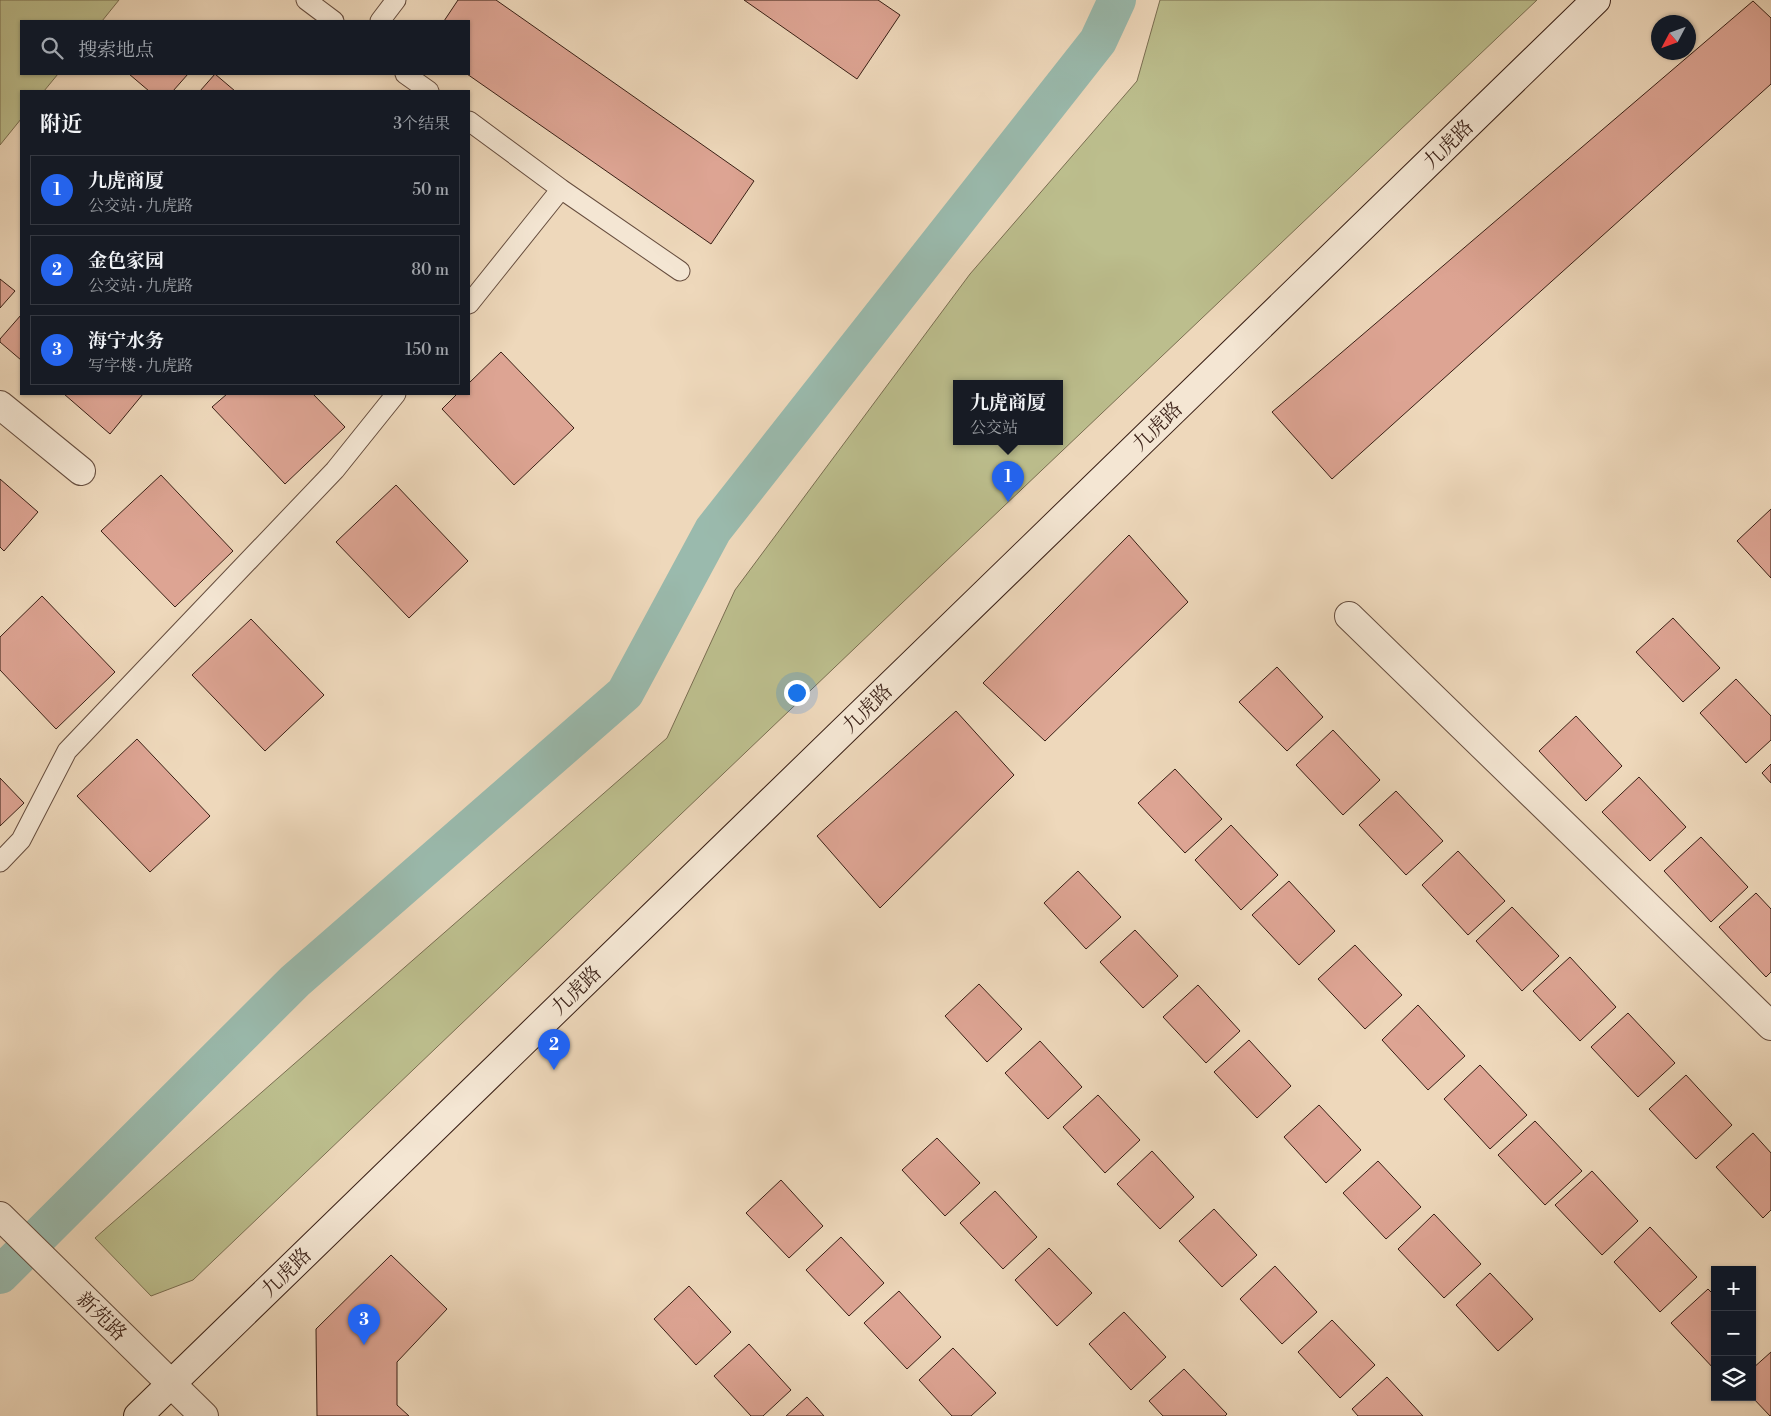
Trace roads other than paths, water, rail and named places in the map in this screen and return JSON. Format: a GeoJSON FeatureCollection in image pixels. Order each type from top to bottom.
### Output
{"type":"FeatureCollection","features":[{"type":"Feature","properties":{"kind":"street","name":"九虎路"},"geometry":{"type":"LineString","coordinates":[[138,1416],[1596,0]]}},
{"type":"Feature","properties":{"kind":"street"},"geometry":{"type":"LineString","coordinates":[[0,405],[81,471]]}},
{"type":"Feature","properties":{"kind":"street"},"geometry":{"type":"LineString","coordinates":[[1349,616],[1771,1026]]}},
{"type":"Feature","properties":{"kind":"street","name":"新苑路"},"geometry":{"type":"LineString","coordinates":[[0,1216],[204,1416]]}},
{"type":"Feature","properties":{"kind":"lane"},"geometry":{"type":"LineString","coordinates":[[306,0],[333,20]]}},
{"type":"Feature","properties":{"kind":"lane"},"geometry":{"type":"LineString","coordinates":[[381,20],[396,0]]}},
{"type":"Feature","properties":{"kind":"lane"},"geometry":{"type":"LineString","coordinates":[[406,75],[428,90]]}},
{"type":"Feature","properties":{"kind":"lane"},"geometry":{"type":"LineString","coordinates":[[470,122],[561,189],[680,271]]}},
{"type":"Feature","properties":{"kind":"lane"},"geometry":{"type":"LineString","coordinates":[[470,303],[561,189]]}},
{"type":"Feature","properties":{"kind":"lane"},"geometry":{"type":"LineString","coordinates":[[0,862],[20,840],[67,751],[335,470],[395,395]]}},
{"type":"Feature","properties":{"kind":"waterway"},"geometry":{"type":"LineString","coordinates":[[0,1275],[295,981],[625,693],[713,530],[1098,41],[1117,0]]}},
{"type":"Feature","properties":{"kind":"place","name":"九虎商厦"},"geometry":{"type":"Point","coordinates":[1008,502]}},
{"type":"Feature","properties":{"kind":"place","name":"金色家园"},"geometry":{"type":"Point","coordinates":[554,1070]}},
{"type":"Feature","properties":{"kind":"place","name":"海宁水务"},"geometry":{"type":"Point","coordinates":[364,1345]}}]}
